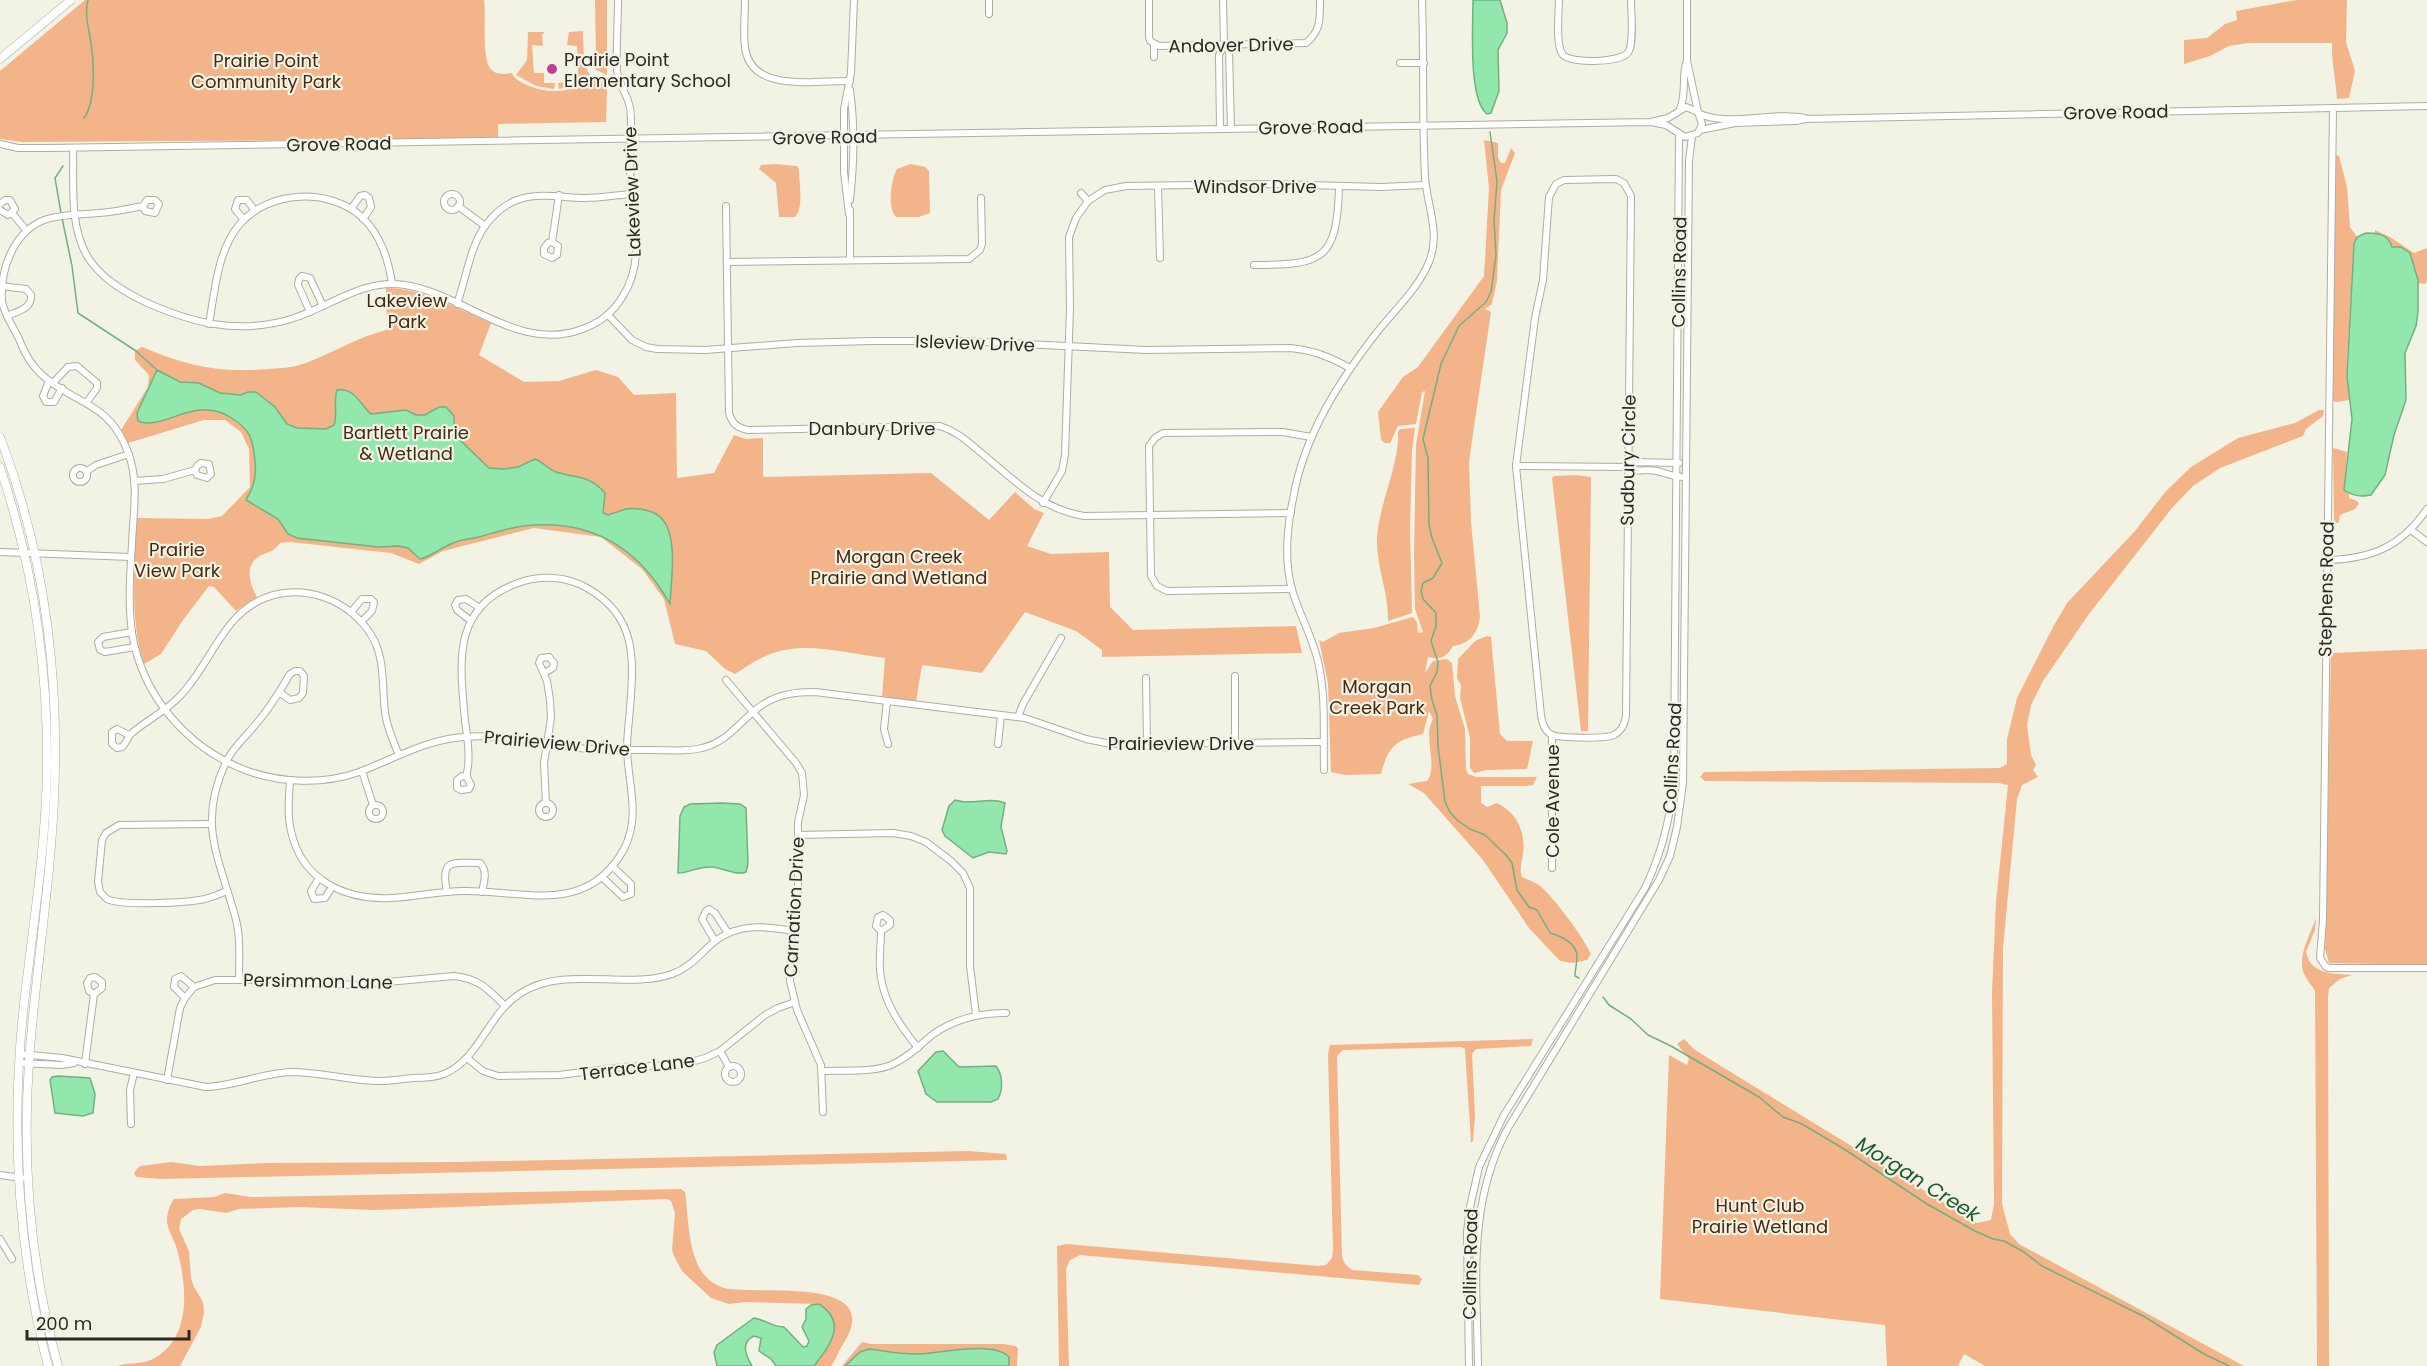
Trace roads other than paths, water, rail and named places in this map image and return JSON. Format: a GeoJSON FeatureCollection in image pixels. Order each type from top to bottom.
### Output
{"type":"FeatureCollection","features":[{"type":"Feature","properties":{"kind":"main road"},"geometry":{"type":"LineString","coordinates":[[0,59],[71,0]]}},
{"type":"Feature","properties":{"kind":"main road"},"geometry":{"type":"LineString","coordinates":[[0,437],[14,476],[35,553],[52,666],[55,767],[50,844],[29,1059],[28,1179],[37,1263],[58,1366]]}},
{"type":"Feature","properties":{"kind":"main road"},"geometry":{"type":"LineString","coordinates":[[0,466],[24,552],[43,667],[47,771],[41,855],[19,1059],[19,1178],[26,1254],[34,1307],[48,1366]]}},
{"type":"Feature","properties":{"kind":"street","name":"Lakeview Drive"},"geometry":{"type":"LineString","coordinates":[[73,148],[74,215],[79,237],[87,256],[111,283],[127,293],[180,317],[232,327],[258,326],[291,319],[358,290],[392,283],[426,291],[516,330],[538,336],[556,336],[575,332],[592,326],[608,315],[622,298],[633,277],[637,254],[631,194],[630,109],[617,69],[618,0]]}},
{"type":"Feature","properties":{"kind":"street"},"geometry":{"type":"LineString","coordinates":[[745,0],[745,48],[748,60],[764,77],[777,81],[850,84]]}},
{"type":"Feature","properties":{"kind":"street"},"geometry":{"type":"LineString","coordinates":[[849,214],[853,170],[853,109],[850,84],[854,0]]}},
{"type":"Feature","properties":{"kind":"street"},"geometry":{"type":"LineString","coordinates":[[989,14],[990,0]]}},
{"type":"Feature","properties":{"kind":"street","name":"Andover Drive"},"geometry":{"type":"LineString","coordinates":[[1149,0],[1149,37],[1154,45],[1306,43],[1313,37],[1320,23],[1320,0]]}},
{"type":"Feature","properties":{"kind":"street"},"geometry":{"type":"LineString","coordinates":[[1220,129],[1219,55],[1224,45],[1223,0]]}},
{"type":"Feature","properties":{"kind":"street"},"geometry":{"type":"LineString","coordinates":[[1324,770],[1322,687],[1312,639],[1292,589],[1288,556],[1290,513],[1296,481],[1311,437],[1329,401],[1350,368],[1428,264],[1434,243],[1435,233],[1426,185],[1422,0]]}},
{"type":"Feature","properties":{"kind":"street"},"geometry":{"type":"LineString","coordinates":[[1559,0],[1559,46],[1564,55],[1571,59],[1616,60],[1626,57],[1630,49],[1631,0]]}},
{"type":"Feature","properties":{"kind":"street"},"geometry":{"type":"LineString","coordinates":[[1686,60],[1702,124],[1700,130],[1692,136],[1677,132],[1673,120],[1684,97],[1687,0]]}},
{"type":"Feature","properties":{"kind":"street"},"geometry":{"type":"LineString","coordinates":[[1154,45],[1154,57]]}},
{"type":"Feature","properties":{"kind":"street"},"geometry":{"type":"LineString","coordinates":[[1224,45],[1229,51],[1231,129]]}},
{"type":"Feature","properties":{"kind":"street"},"geometry":{"type":"LineString","coordinates":[[1557,62],[1564,55]]}},
{"type":"Feature","properties":{"kind":"street"},"geometry":{"type":"LineString","coordinates":[[1400,63],[1424,63]]}},
{"type":"Feature","properties":{"kind":"street"},"geometry":{"type":"LineString","coordinates":[[850,84],[844,109],[844,172],[849,214],[850,260]]}},
{"type":"Feature","properties":{"kind":"street","name":"Grove Road"},"geometry":{"type":"LineString","coordinates":[[1699,113],[1716,119],[1785,116],[1805,119],[2427,106]]}},
{"type":"Feature","properties":{"kind":"street"},"geometry":{"type":"LineString","coordinates":[[1678,111],[1690,107],[1699,113]]}},
{"type":"Feature","properties":{"kind":"street","name":"Stephens Road"},"geometry":{"type":"LineString","coordinates":[[2333,108],[2323,908],[2320,958],[2326,967],[2330,968],[2427,968]]}},
{"type":"Feature","properties":{"kind":"street","name":"Grove Road"},"geometry":{"type":"LineString","coordinates":[[1651,122],[1668,118],[1678,111]]}},
{"type":"Feature","properties":{"kind":"street","name":"Grove Road"},"geometry":{"type":"LineString","coordinates":[[1700,130],[1724,124],[1805,119]]}},
{"type":"Feature","properties":{"kind":"street","name":"Grove Road"},"geometry":{"type":"LineString","coordinates":[[0,144],[18,148],[73,148],[1651,122],[1666,125],[1677,132]]}},
{"type":"Feature","properties":{"kind":"street","name":"Collins Road"},"geometry":{"type":"LineString","coordinates":[[1469,1366],[1467,1232],[1479,1167],[1504,1115],[1645,888],[1661,852],[1674,791],[1677,132]]}},
{"type":"Feature","properties":{"kind":"street","name":"Collins Road"},"geometry":{"type":"LineString","coordinates":[[1478,1366],[1477,1238],[1482,1196],[1493,1157],[1512,1120],[1649,900],[1670,856],[1677,827],[1683,783],[1689,150],[1692,136]]}},
{"type":"Feature","properties":{"kind":"street","name":"Sudbury Circle"},"geometry":{"type":"LineString","coordinates":[[1616,179],[1624,183],[1631,196],[1627,467],[1625,723],[1615,735],[1608,737],[1552,735],[1544,727],[1541,715],[1516,466],[1535,318],[1543,280],[1549,197],[1556,184],[1564,180],[1616,179]]}},
{"type":"Feature","properties":{"kind":"street","name":"Windsor Drive"},"geometry":{"type":"LineString","coordinates":[[1088,201],[1105,190],[1114,188],[1267,184],[1339,187],[1426,185]]}},
{"type":"Feature","properties":{"kind":"street"},"geometry":{"type":"LineString","coordinates":[[1158,186],[1160,258]]}},
{"type":"Feature","properties":{"kind":"street"},"geometry":{"type":"LineString","coordinates":[[1254,265],[1302,264],[1315,258],[1326,248],[1338,221],[1339,187]]}},
{"type":"Feature","properties":{"kind":"street"},"geometry":{"type":"LineString","coordinates":[[1043,503],[1064,462],[1069,237],[1076,218],[1088,201],[1081,193]]}},
{"type":"Feature","properties":{"kind":"street"},"geometry":{"type":"LineString","coordinates":[[456,304],[474,249],[485,226],[502,209],[521,199],[544,194],[586,198],[631,194]]}},
{"type":"Feature","properties":{"kind":"street"},"geometry":{"type":"LineString","coordinates":[[351,209],[360,196],[365,195],[369,198],[371,207],[363,219]]}},
{"type":"Feature","properties":{"kind":"street"},"geometry":{"type":"LineString","coordinates":[[552,242],[559,195]]}},
{"type":"Feature","properties":{"kind":"street"},"geometry":{"type":"LineString","coordinates":[[209,324],[219,269],[232,235],[244,219],[255,211],[290,197],[332,200],[351,209],[363,219],[383,246],[389,262],[392,283]]}},
{"type":"Feature","properties":{"kind":"street"},"geometry":{"type":"LineString","coordinates":[[727,262],[969,259],[980,250],[982,243],[981,198]]}},
{"type":"Feature","properties":{"kind":"street"},"geometry":{"type":"LineString","coordinates":[[0,204],[5,200],[12,202],[15,209],[12,213],[5,215],[0,210]]}},
{"type":"Feature","properties":{"kind":"street"},"geometry":{"type":"LineString","coordinates":[[244,219],[235,209],[238,200],[247,200],[255,211]]}},
{"type":"Feature","properties":{"kind":"street"},"geometry":{"type":"LineString","coordinates":[[12,213],[26,230],[48,219],[142,206]]}},
{"type":"Feature","properties":{"kind":"street"},"geometry":{"type":"LineString","coordinates":[[459,206],[485,226]]}},
{"type":"Feature","properties":{"kind":"street","name":"Danbury Drive"},"geometry":{"type":"LineString","coordinates":[[726,206],[729,414],[738,427],[748,430],[940,426],[959,434],[1043,503],[1058,510],[1084,516],[1290,513]]}},
{"type":"Feature","properties":{"kind":"street","name":"Prairieview Drive"},"geometry":{"type":"LineString","coordinates":[[26,230],[8,254],[3,268],[0,286],[3,305],[28,358],[39,372],[51,382],[87,402],[113,425],[129,454],[134,481],[131,557],[132,632],[135,647],[152,690],[164,709],[188,735],[226,762],[265,776],[290,780],[319,780],[362,771],[426,744],[466,736],[514,738],[577,748],[691,750],[711,746],[728,737],[769,701],[798,692],[815,692],[1018,717],[1099,742],[1147,746],[1323,742]]}},
{"type":"Feature","properties":{"kind":"street"},"geometry":{"type":"LineString","coordinates":[[310,312],[297,282],[302,276],[310,278],[323,306]]}},
{"type":"Feature","properties":{"kind":"street"},"geometry":{"type":"LineString","coordinates":[[0,286],[26,289],[32,295],[30,305],[8,316]]}},
{"type":"Feature","properties":{"kind":"street","name":"Isleview Drive"},"geometry":{"type":"LineString","coordinates":[[608,315],[632,340],[646,347],[657,349],[728,349],[797,343],[872,341],[962,341],[1147,350],[1290,348],[1310,350],[1331,357],[1350,368]]}},
{"type":"Feature","properties":{"kind":"street"},"geometry":{"type":"LineString","coordinates":[[62,388],[53,403],[46,402],[43,398],[43,393],[51,382],[69,366],[77,366],[97,383],[96,389],[87,402]]}},
{"type":"Feature","properties":{"kind":"street"},"geometry":{"type":"LineString","coordinates":[[1292,589],[1167,591],[1156,586],[1151,576],[1149,446],[1163,433],[1283,432],[1311,437]]}},
{"type":"Feature","properties":{"kind":"street"},"geometry":{"type":"LineString","coordinates":[[87,471],[96,465],[129,454]]}},
{"type":"Feature","properties":{"kind":"street"},"geometry":{"type":"LineString","coordinates":[[1627,467],[1635,462],[1686,463]]}},
{"type":"Feature","properties":{"kind":"street"},"geometry":{"type":"LineString","coordinates":[[1516,466],[1627,467],[1635,472],[1658,471],[1667,476],[1686,477]]}},
{"type":"Feature","properties":{"kind":"street"},"geometry":{"type":"LineString","coordinates":[[134,481],[163,479],[195,470]]}},
{"type":"Feature","properties":{"kind":"street"},"geometry":{"type":"LineString","coordinates":[[2327,560],[2346,560],[2372,554],[2392,544],[2411,530],[2427,509]]}},
{"type":"Feature","properties":{"kind":"street"},"geometry":{"type":"LineString","coordinates":[[2411,530],[2427,542]]}},
{"type":"Feature","properties":{"kind":"street"},"geometry":{"type":"LineString","coordinates":[[0,552],[131,557]]}},
{"type":"Feature","properties":{"kind":"street"},"geometry":{"type":"LineString","coordinates":[[290,780],[289,818],[294,841],[307,865],[319,878],[350,895],[371,899],[447,892],[556,896],[576,891],[602,877],[624,849],[634,810],[627,750],[632,652],[624,627],[616,612],[602,597],[585,586],[567,580],[529,579],[494,595],[480,608],[471,621],[460,656],[468,762],[466,777]]}},
{"type":"Feature","properties":{"kind":"street"},"geometry":{"type":"LineString","coordinates":[[129,735],[180,696],[226,627],[239,613],[253,603],[283,593],[308,593],[335,602],[351,612],[374,640],[381,659],[385,714],[399,755]]}},
{"type":"Feature","properties":{"kind":"street"},"geometry":{"type":"LineString","coordinates":[[351,612],[362,599],[371,599],[375,606],[361,622]]}},
{"type":"Feature","properties":{"kind":"street"},"geometry":{"type":"LineString","coordinates":[[471,621],[457,610],[455,605],[458,600],[466,599],[480,608]]}},
{"type":"Feature","properties":{"kind":"street"},"geometry":{"type":"LineString","coordinates":[[132,632],[103,637],[98,642],[98,646],[100,651],[105,652],[135,647]]}},
{"type":"Feature","properties":{"kind":"street"},"geometry":{"type":"LineString","coordinates":[[1018,717],[1023,704],[1062,638]]}},
{"type":"Feature","properties":{"kind":"street"},"geometry":{"type":"LineString","coordinates":[[239,980],[238,931],[213,845],[210,824],[216,791],[226,762],[236,745],[260,720],[290,674],[295,670],[300,671],[304,677],[303,693],[299,698],[290,700],[279,692]]}},
{"type":"Feature","properties":{"kind":"street"},"geometry":{"type":"LineString","coordinates":[[544,674],[551,717],[544,764],[546,803]]}},
{"type":"Feature","properties":{"kind":"street"},"geometry":{"type":"LineString","coordinates":[[1235,676],[1235,744]]}},
{"type":"Feature","properties":{"kind":"street"},"geometry":{"type":"LineString","coordinates":[[1146,678],[1147,746]]}},
{"type":"Feature","properties":{"kind":"street","name":"Carnation Drive"},"geometry":{"type":"LineString","coordinates":[[726,680],[802,773],[804,795],[798,835],[798,898],[790,976],[795,1002],[818,1053],[823,1071],[824,1112]]}},
{"type":"Feature","properties":{"kind":"street"},"geometry":{"type":"LineString","coordinates":[[886,701],[884,729],[888,744]]}},
{"type":"Feature","properties":{"kind":"street"},"geometry":{"type":"LineString","coordinates":[[998,744],[1002,715]]}},
{"type":"Feature","properties":{"kind":"street","name":"Cole Avenue"},"geometry":{"type":"LineString","coordinates":[[1552,735],[1552,868]]}},
{"type":"Feature","properties":{"kind":"street"},"geometry":{"type":"LineString","coordinates":[[362,771],[373,805]]}},
{"type":"Feature","properties":{"kind":"street"},"geometry":{"type":"LineString","coordinates":[[210,824],[118,825],[110,828],[102,840],[99,888],[107,899],[120,903],[195,900],[227,891]]}},
{"type":"Feature","properties":{"kind":"street"},"geometry":{"type":"LineString","coordinates":[[798,835],[894,833],[911,836],[926,842],[963,873],[970,888],[971,969],[976,1016]]}},
{"type":"Feature","properties":{"kind":"street"},"geometry":{"type":"LineString","coordinates":[[447,892],[444,873],[451,862],[480,863],[485,873],[482,892]]}},
{"type":"Feature","properties":{"kind":"street"},"geometry":{"type":"LineString","coordinates":[[602,877],[623,897],[631,894],[631,884],[612,866]]}},
{"type":"Feature","properties":{"kind":"street"},"geometry":{"type":"LineString","coordinates":[[319,878],[311,891],[314,899],[325,898],[332,887]]}},
{"type":"Feature","properties":{"kind":"street"},"geometry":{"type":"LineString","coordinates":[[716,941],[702,919],[706,910],[709,909],[715,913],[728,933]]}},
{"type":"Feature","properties":{"kind":"street"},"geometry":{"type":"LineString","coordinates":[[19,1059],[62,1065],[85,1064],[196,1086],[216,1086],[292,1072],[368,1080],[436,1077],[450,1071],[467,1058],[504,1005],[523,992],[540,985],[562,980],[653,978],[672,974],[686,967],[728,933],[747,927],[763,926],[793,931]]}},
{"type":"Feature","properties":{"kind":"street"},"geometry":{"type":"LineString","coordinates":[[881,931],[880,976],[885,995],[903,1029],[918,1048]]}},
{"type":"Feature","properties":{"kind":"street","name":"Persimmon Lane"},"geometry":{"type":"LineString","coordinates":[[185,998],[174,987],[175,979],[181,976],[194,987]]}},
{"type":"Feature","properties":{"kind":"street","name":"Persimmon Lane"},"geometry":{"type":"LineString","coordinates":[[166,1080],[180,1008],[194,987],[214,981],[275,980],[356,985],[454,976],[469,978],[484,985],[504,1005]]}},
{"type":"Feature","properties":{"kind":"street"},"geometry":{"type":"LineString","coordinates":[[85,1064],[94,994]]}},
{"type":"Feature","properties":{"kind":"street","name":"Terrace Lane"},"geometry":{"type":"LineString","coordinates":[[467,1058],[483,1071],[494,1075],[559,1075],[623,1067],[681,1065],[720,1051],[765,1015],[795,1002]]}},
{"type":"Feature","properties":{"kind":"street"},"geometry":{"type":"LineString","coordinates":[[823,1071],[883,1068],[905,1058],[935,1033],[953,1023],[976,1016],[1006,1013]]}},
{"type":"Feature","properties":{"kind":"street"},"geometry":{"type":"LineString","coordinates":[[720,1051],[729,1067]]}},
{"type":"Feature","properties":{"kind":"street"},"geometry":{"type":"LineString","coordinates":[[131,1124],[130,1090],[134,1073]]}},
{"type":"Feature","properties":{"kind":"street"},"geometry":{"type":"LineString","coordinates":[[0,1176],[28,1179]]}},
{"type":"Feature","properties":{"kind":"street"},"geometry":{"type":"LineString","coordinates":[[0,1239],[12,1259]]}},
{"type":"Feature","properties":{"kind":"waterway"},"geometry":{"type":"LineString","coordinates":[[84,118],[91,102],[93,82],[92,51],[87,16],[88,0]]}},
{"type":"Feature","properties":{"kind":"waterway","name":"Morgan Creek"},"geometry":{"type":"LineString","coordinates":[[1490,132],[1497,181],[1494,220],[1496,255],[1491,292],[1486,302],[1459,326],[1441,364],[1423,439],[1428,458],[1429,525],[1442,563],[1433,578],[1423,583],[1421,591],[1423,599],[1436,613],[1436,626],[1431,641],[1438,662],[1437,672],[1430,686],[1437,715],[1438,746],[1445,802],[1450,812],[1470,829],[1485,835],[1506,855],[1512,863],[1517,890],[1529,907],[1537,910],[1550,933],[1563,938],[1574,948],[1577,957],[1575,976],[1579,978]]}},
{"type":"Feature","properties":{"kind":"waterway"},"geometry":{"type":"LineString","coordinates":[[61,213],[55,178],[63,166]]}},
{"type":"Feature","properties":{"kind":"waterway"},"geometry":{"type":"LineString","coordinates":[[62,218],[72,266],[78,313],[136,351],[157,370]]}},
{"type":"Feature","properties":{"kind":"waterway","name":"Morgan Creek"},"geometry":{"type":"LineString","coordinates":[[1603,997],[1609,1005],[1631,1019],[1648,1035],[1759,1097],[1783,1117],[1802,1124],[1844,1149],[1927,1204],[1975,1231],[2004,1241],[2024,1252],[2042,1266],[2145,1317],[2204,1354],[2229,1366]]}},
{"type":"Feature","properties":{"kind":"place","name":"Prairie Point Elementary School"},"geometry":{"type":"Point","coordinates":[552,69]}},
{"type":"Feature","properties":{"kind":"park label","name":"Prairie Point Community Park"},"geometry":{"type":"Point","coordinates":[266,70]}},
{"type":"Feature","properties":{"kind":"park label","name":"Lakeview Park"},"geometry":{"type":"Point","coordinates":[407,310]}},
{"type":"Feature","properties":{"kind":"park label","name":"Bartlett Prairie & Wetland"},"geometry":{"type":"Point","coordinates":[406,442]}},
{"type":"Feature","properties":{"kind":"park label","name":"Prairie View Park"},"geometry":{"type":"Point","coordinates":[177,559]}},
{"type":"Feature","properties":{"kind":"park label","name":"Morgan Creek Prairie and Wetland"},"geometry":{"type":"Point","coordinates":[899,566]}},
{"type":"Feature","properties":{"kind":"park label","name":"Morgan Creek Park"},"geometry":{"type":"Point","coordinates":[1377,696]}},
{"type":"Feature","properties":{"kind":"park label","name":"Hunt Club Prairie Wetland"},"geometry":{"type":"Point","coordinates":[1760,1215]}}]}
